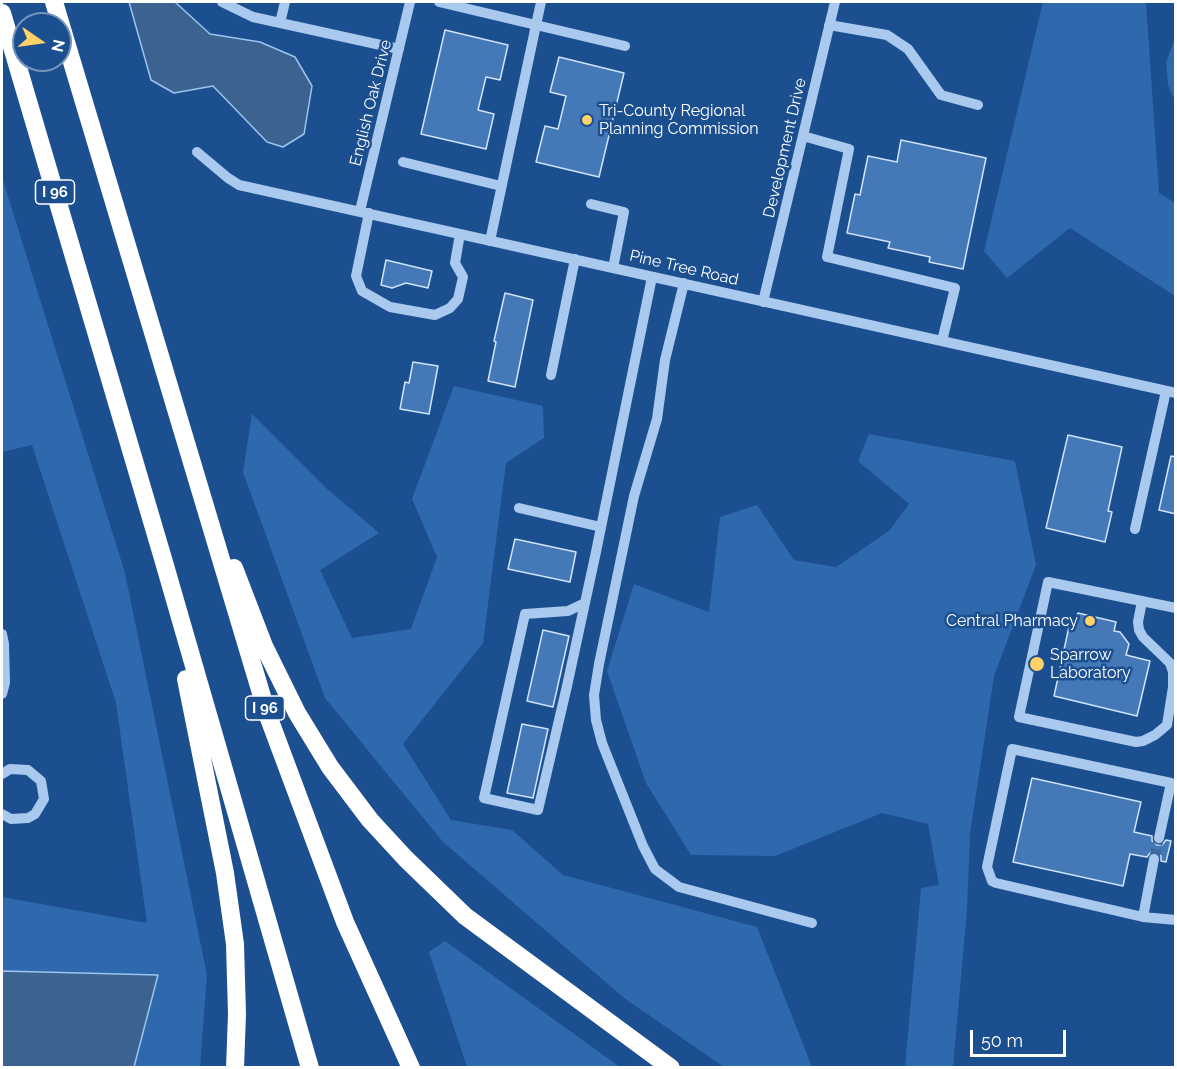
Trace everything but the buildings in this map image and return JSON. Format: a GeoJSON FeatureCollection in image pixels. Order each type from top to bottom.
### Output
{"type":"FeatureCollection","features":[{"type":"Feature","properties":{"kind":"highway","name":"I 96"},"geometry":{"type":"LineString","coordinates":[[54,2],[267,712],[345,922],[411,1068]]}},
{"type":"Feature","properties":{"kind":"highway","name":"I 96"},"geometry":{"type":"LineString","coordinates":[[2,13],[310,1068]]}},
{"type":"Feature","properties":{"kind":"highway"},"geometry":{"type":"LineString","coordinates":[[153,336],[185,413],[231,560],[264,646],[297,713],[330,767],[370,820],[406,859],[465,916],[671,1068]]}},
{"type":"Feature","properties":{"kind":"highway"},"geometry":{"type":"LineString","coordinates":[[164,562],[225,873],[235,944],[237,1014],[235,1068]]}},
{"type":"Feature","properties":{"kind":"street"},"geometry":{"type":"LineString","coordinates":[[222,2],[253,17],[399,49]]}},
{"type":"Feature","properties":{"kind":"street"},"geometry":{"type":"LineString","coordinates":[[280,23],[285,2]]}},
{"type":"Feature","properties":{"kind":"street","name":"English Oak Drive"},"geometry":{"type":"LineString","coordinates":[[410,2],[365,212],[356,276],[362,291],[390,307],[435,315],[450,308],[458,299],[462,277],[455,263],[459,234]]}},
{"type":"Feature","properties":{"kind":"street"},"geometry":{"type":"LineString","coordinates":[[439,2],[625,46]]}},
{"type":"Feature","properties":{"kind":"street"},"geometry":{"type":"LineString","coordinates":[[490,240],[541,2]]}},
{"type":"Feature","properties":{"kind":"street","name":"Development Drive"},"geometry":{"type":"LineString","coordinates":[[763,302],[835,2]]}},
{"type":"Feature","properties":{"kind":"street"},"geometry":{"type":"LineString","coordinates":[[829,25],[887,34],[908,49],[941,95],[978,105]]}},
{"type":"Feature","properties":{"kind":"street"},"geometry":{"type":"LineString","coordinates":[[803,136],[849,149],[827,257],[955,288],[942,341]]}},
{"type":"Feature","properties":{"kind":"street","name":"Pine Tree Road"},"geometry":{"type":"LineString","coordinates":[[197,152],[228,178],[239,184],[1171,392]]}},
{"type":"Feature","properties":{"kind":"street"},"geometry":{"type":"LineString","coordinates":[[403,162],[501,186]]}},
{"type":"Feature","properties":{"kind":"street"},"geometry":{"type":"LineString","coordinates":[[591,204],[624,212],[613,268]]}},
{"type":"Feature","properties":{"kind":"street"},"geometry":{"type":"LineString","coordinates":[[551,375],[575,259]]}},
{"type":"Feature","properties":{"kind":"street"},"geometry":{"type":"LineString","coordinates":[[585,603],[568,610],[525,614],[484,798],[538,810],[585,603],[602,527],[652,277]]}},
{"type":"Feature","properties":{"kind":"street"},"geometry":{"type":"LineString","coordinates":[[684,283],[665,360],[657,419],[634,496],[599,664],[594,695],[596,720],[602,743],[643,846],[655,869],[679,887],[812,923]]}},
{"type":"Feature","properties":{"kind":"street"},"geometry":{"type":"LineString","coordinates":[[1135,529],[1171,392]]}},
{"type":"Feature","properties":{"kind":"street"},"geometry":{"type":"LineString","coordinates":[[519,508],[602,527]]}},
{"type":"Feature","properties":{"kind":"street"},"geometry":{"type":"LineString","coordinates":[[1142,601],[1138,622],[1139,630],[1143,637],[1170,663],[1173,672],[1171,728],[1136,742],[1019,717],[1048,582],[1142,601],[1176,608]]}},
{"type":"Feature","properties":{"kind":"street"},"geometry":{"type":"LineString","coordinates":[[2,634],[5,683],[2,694]]}},
{"type":"Feature","properties":{"kind":"street"},"geometry":{"type":"LineString","coordinates":[[1159,838],[1173,780],[1012,749],[987,859],[989,876],[996,883],[1143,916],[1176,920]]}},
{"type":"Feature","properties":{"kind":"street"},"geometry":{"type":"LineString","coordinates":[[2,773],[10,769],[28,770],[41,781],[44,799],[35,814],[28,818],[11,819],[2,814]]}},
{"type":"Feature","properties":{"kind":"street"},"geometry":{"type":"LineString","coordinates":[[1143,916],[1155,859]]}},
{"type":"Feature","properties":{"kind":"shaded area"},"geometry":{"type":"Polygon","coordinates":[[[129,2],[175,2],[210,34],[260,42],[295,57],[312,86],[304,134],[283,147],[267,142],[213,86],[174,93],[151,80],[129,2]]]}},
{"type":"Feature","properties":{"kind":"shaded area"},"geometry":{"type":"Polygon","coordinates":[[[1043,2],[1146,2],[1159,193],[1175,203],[1175,296],[1070,228],[1007,278],[984,251],[1043,2]]]}},
{"type":"Feature","properties":{"kind":"shaded area"},"geometry":{"type":"Polygon","coordinates":[[[1175,38],[1175,101],[1168,85],[1166,62],[1175,38]]]}},
{"type":"Feature","properties":{"kind":"shaded area"},"geometry":{"type":"Polygon","coordinates":[[[2,177],[125,573],[207,975],[200,1067],[134,1067],[158,975],[2,971],[2,897],[147,923],[116,703],[32,445],[2,452],[2,177]]]}},
{"type":"Feature","properties":{"kind":"shaded area"},"geometry":{"type":"Polygon","coordinates":[[[454,386],[543,406],[544,438],[506,463],[483,643],[403,744],[451,820],[512,830],[563,875],[757,927],[812,1067],[724,1067],[624,998],[443,842],[325,698],[243,472],[252,414],[326,488],[379,533],[320,570],[352,638],[411,629],[437,557],[412,499],[454,386]]]}},
{"type":"Feature","properties":{"kind":"shaded area"},"geometry":{"type":"Polygon","coordinates":[[[869,434],[1015,461],[1036,565],[994,676],[970,834],[967,910],[953,1067],[905,1067],[921,888],[939,885],[928,824],[882,813],[775,856],[691,855],[646,783],[607,671],[634,584],[709,612],[720,517],[757,505],[794,560],[836,567],[889,531],[909,504],[858,461],[869,434]]]}},
{"type":"Feature","properties":{"kind":"shaded area"},"geometry":{"type":"Polygon","coordinates":[[[445,941],[620,1067],[467,1067],[429,952],[445,941]]]}},
{"type":"Feature","properties":{"kind":"shaded area"},"geometry":{"type":"Polygon","coordinates":[[[2,971],[158,975],[134,1067],[2,1067],[2,971]]]}},
{"type":"Feature","properties":{"kind":"tunnel"},"geometry":{"type":"LineString","coordinates":[[1154,859],[1159,838]]}},
{"type":"Feature","properties":{"kind":"place","name":"Tri-County Regional Planning Commission"},"geometry":{"type":"Point","coordinates":[587,120]}},
{"type":"Feature","properties":{"kind":"place","name":"Central Pharmacy"},"geometry":{"type":"Point","coordinates":[1090,621]}},
{"type":"Feature","properties":{"kind":"place","name":"Sparrow Laboratory"},"geometry":{"type":"Point","coordinates":[1037,664]}}]}
